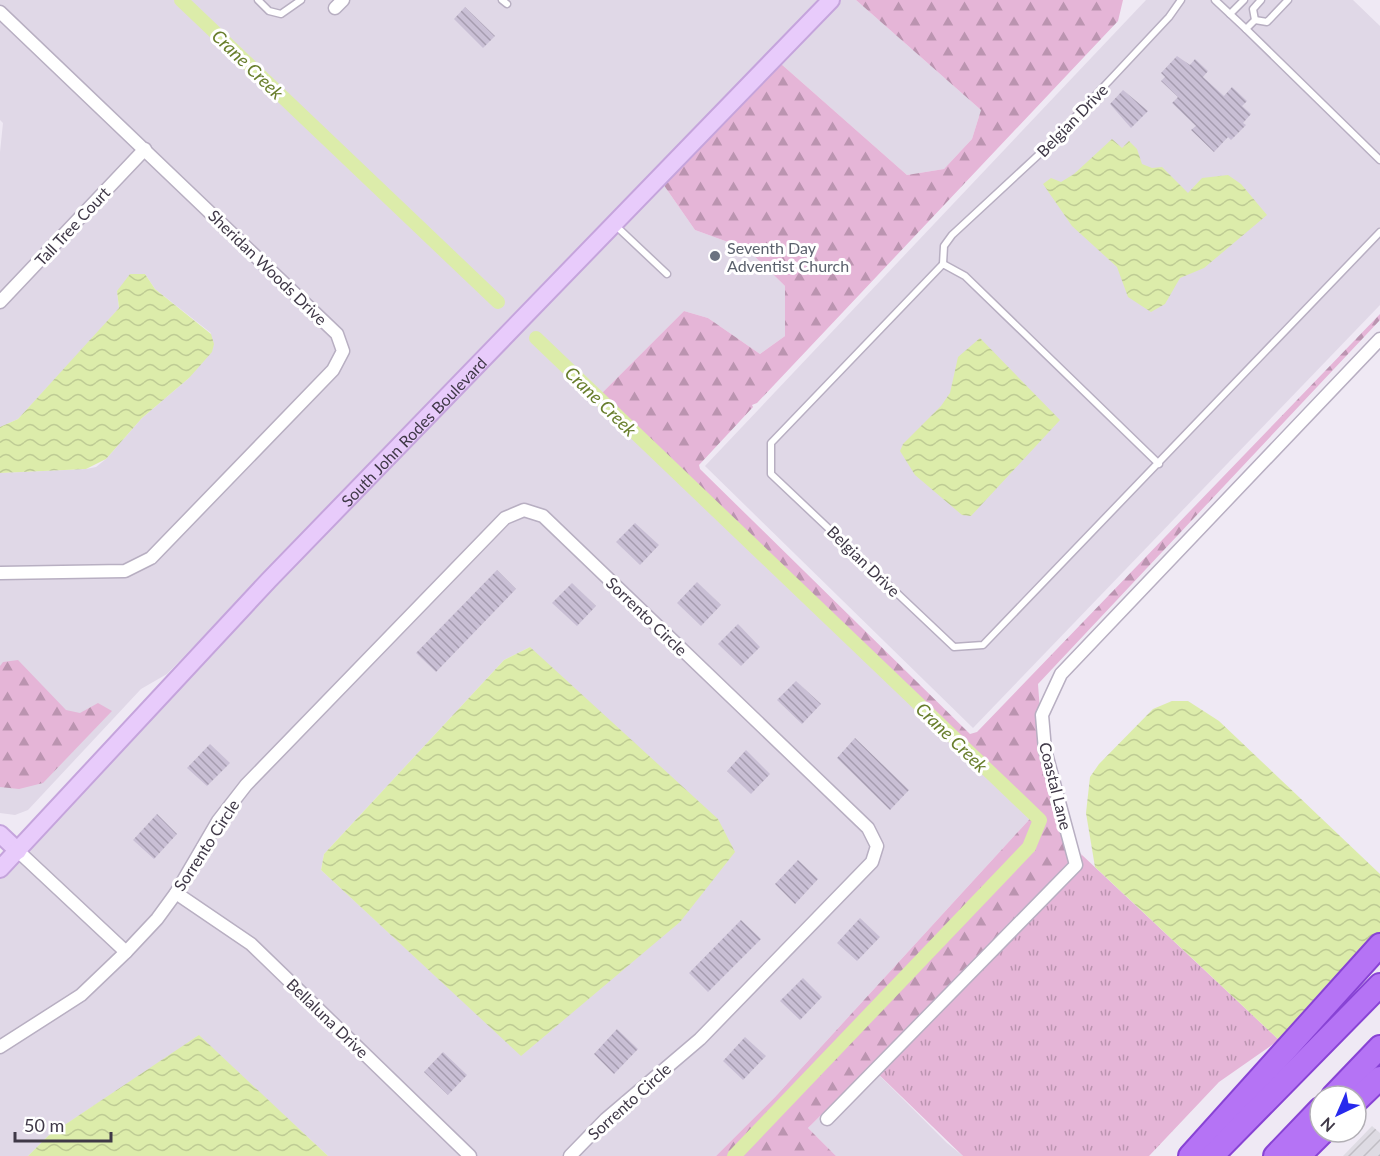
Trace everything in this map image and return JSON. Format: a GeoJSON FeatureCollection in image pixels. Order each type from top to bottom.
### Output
{"type":"FeatureCollection","features":[{"type":"Feature","properties":{"kind":"highway"},"geometry":{"type":"LineString","coordinates":[[1190,1156],[1380,945]]}},
{"type":"Feature","properties":{"kind":"highway"},"geometry":{"type":"LineString","coordinates":[[1212,1156],[1380,985]]}},
{"type":"Feature","properties":{"kind":"highway"},"geometry":{"type":"LineString","coordinates":[[1345,1084],[1380,1047]]}},
{"type":"Feature","properties":{"kind":"highway"},"geometry":{"type":"LineString","coordinates":[[1368,1090],[1380,1078]]}},
{"type":"Feature","properties":{"kind":"highway"},"geometry":{"type":"LineString","coordinates":[[1275,1156],[1308,1122]]}},
{"type":"Feature","properties":{"kind":"highway"},"geometry":{"type":"LineString","coordinates":[[1299,1156],[1311,1144]]}},
{"type":"Feature","properties":{"kind":"main road","name":"South John Rodes Boulevard"},"geometry":{"type":"LineString","coordinates":[[0,869],[269,580],[831,0]]}},
{"type":"Feature","properties":{"kind":"main road"},"geometry":{"type":"LineString","coordinates":[[0,834],[18,851]]}},
{"type":"Feature","properties":{"kind":"street","name":"Sheridan Woods Drive"},"geometry":{"type":"LineString","coordinates":[[0,12],[338,334],[343,351],[333,370],[151,558],[124,571],[0,573]]}},
{"type":"Feature","properties":{"kind":"street","name":"Tall Tree Court"},"geometry":{"type":"LineString","coordinates":[[0,302],[145,149]]}},
{"type":"Feature","properties":{"kind":"street","name":"Coastal Lane"},"geometry":{"type":"LineString","coordinates":[[827,1119],[1076,866],[1045,750],[1042,715],[1061,674],[1380,339]]}},
{"type":"Feature","properties":{"kind":"street","name":"Sorrento Circle"},"geometry":{"type":"LineString","coordinates":[[0,1047],[81,995],[126,952],[157,919],[176,893],[218,821],[246,784],[505,518],[524,510],[543,516],[868,828],[877,846],[872,862],[708,1030],[606,1119],[570,1156]]}},
{"type":"Feature","properties":{"kind":"street"},"geometry":{"type":"LineString","coordinates":[[18,851],[126,952]]}},
{"type":"Feature","properties":{"kind":"street","name":"Bellaluna Drive"},"geometry":{"type":"LineString","coordinates":[[176,893],[251,944],[470,1156]]}},
{"type":"Feature","properties":{"kind":"lane"},"geometry":{"type":"LineString","coordinates":[[258,0],[269,11],[281,14],[301,0]]}},
{"type":"Feature","properties":{"kind":"lane","name":"Belgian Drive"},"geometry":{"type":"LineString","coordinates":[[1181,0],[1169,17],[1047,147],[952,235],[944,246],[943,264],[771,443],[771,474],[954,647],[983,645],[1380,232]]}},
{"type":"Feature","properties":{"kind":"lane"},"geometry":{"type":"LineString","coordinates":[[1215,0],[1380,160]]}},
{"type":"Feature","properties":{"kind":"lane"},"geometry":{"type":"LineString","coordinates":[[1230,14],[1244,0]]}},
{"type":"Feature","properties":{"kind":"lane"},"geometry":{"type":"LineString","coordinates":[[1255,20],[1253,9],[1261,0]]}},
{"type":"Feature","properties":{"kind":"lane"},"geometry":{"type":"LineString","coordinates":[[1255,20],[1267,22],[1288,0]]}},
{"type":"Feature","properties":{"kind":"lane"},"geometry":{"type":"LineString","coordinates":[[1246,29],[1255,20]]}},
{"type":"Feature","properties":{"kind":"lane"},"geometry":{"type":"LineString","coordinates":[[614,224],[667,274]]}},
{"type":"Feature","properties":{"kind":"lane"},"geometry":{"type":"LineString","coordinates":[[943,264],[965,276],[1159,464]]}},
{"type":"Feature","properties":{"kind":"shaded area"},"geometry":{"type":"Polygon","coordinates":[[[0,0],[820,0],[514,313],[167,674],[141,689],[28,810],[15,815],[0,813],[0,473],[96,467],[106,459],[142,418],[189,378],[211,333],[155,289],[145,274],[117,291],[119,308],[18,419],[0,427],[0,152],[3,123],[0,120],[0,0]]]}},
{"type":"Feature","properties":{"kind":"shaded area"},"geometry":{"type":"Polygon","coordinates":[[[841,0],[856,0],[981,110],[972,139],[944,169],[907,175],[780,63],[841,0]]]}},
{"type":"Feature","properties":{"kind":"shaded area"},"geometry":{"type":"Polygon","coordinates":[[[1146,0],[1353,0],[1380,26],[1380,305],[973,728],[705,466],[1146,0]]]}},
{"type":"Feature","properties":{"kind":"shaded area"},"geometry":{"type":"Polygon","coordinates":[[[663,184],[695,230],[747,249],[785,286],[785,336],[760,354],[708,318],[684,311],[601,394],[947,733],[1038,810],[776,1096],[716,1156],[328,1156],[199,1036],[48,1136],[28,1156],[0,1156],[0,878],[274,584],[663,184]],[[530,647],[504,660],[324,854],[321,870],[521,1055],[581,1004],[530,647]]]}},
{"type":"Feature","properties":{"kind":"shaded area"},"geometry":{"type":"Polygon","coordinates":[[[870,1066],[963,1156],[836,1156],[808,1128],[870,1066]]]}},
{"type":"Feature","properties":{"kind":"shaded area"},"geometry":{"type":"Polygon","coordinates":[[[1372,1126],[1380,1133],[1380,1156],[1343,1156],[1355,1144],[1368,1144],[1368,1130],[1372,1126]]]}},
{"type":"Feature","properties":{"kind":"green space"},"geometry":{"type":"Polygon","coordinates":[[[856,0],[1123,0],[1118,21],[757,403],[752,405],[753,407],[699,465],[700,469],[970,734],[977,732],[1380,314],[1380,320],[1038,684],[1043,753],[1075,849],[1082,855],[808,1128],[836,1156],[716,1156],[776,1096],[1038,810],[947,733],[601,394],[684,311],[708,318],[760,354],[785,336],[785,286],[747,249],[695,230],[663,184],[780,63],[907,175],[944,169],[972,139],[981,110],[856,0]]]}},
{"type":"Feature","properties":{"kind":"green space"},"geometry":{"type":"Polygon","coordinates":[[[18,660],[66,710],[80,713],[98,703],[112,711],[43,783],[19,789],[0,787],[0,666],[3,662],[18,660]]]}},
{"type":"Feature","properties":{"kind":"green space"},"geometry":{"type":"Polygon","coordinates":[[[1082,855],[1279,1040],[1219,1082],[1149,1156],[963,1156],[870,1066],[1082,855]]]}},
{"type":"Feature","properties":{"kind":"water"},"geometry":{"type":"Polygon","coordinates":[[[1112,139],[1122,148],[1129,141],[1137,149],[1142,164],[1152,168],[1162,167],[1188,193],[1202,178],[1228,175],[1241,184],[1267,215],[1204,268],[1180,278],[1165,304],[1151,312],[1128,297],[1117,267],[1072,226],[1043,184],[1051,178],[1061,182],[1074,174],[1112,139]]]}},
{"type":"Feature","properties":{"kind":"water"},"geometry":{"type":"Polygon","coordinates":[[[130,274],[145,274],[155,289],[211,334],[214,344],[212,352],[189,378],[142,418],[106,459],[86,469],[0,473],[0,427],[18,419],[119,308],[117,291],[130,274]]]}},
{"type":"Feature","properties":{"kind":"water"},"geometry":{"type":"Polygon","coordinates":[[[980,338],[1060,420],[971,516],[962,515],[915,475],[900,451],[903,444],[941,406],[950,393],[958,357],[980,338]]]}},
{"type":"Feature","properties":{"kind":"water"},"geometry":{"type":"Polygon","coordinates":[[[530,647],[718,819],[735,852],[680,922],[521,1056],[321,870],[324,854],[504,660],[530,647]]]}},
{"type":"Feature","properties":{"kind":"water"},"geometry":{"type":"Polygon","coordinates":[[[1172,701],[1188,701],[1219,721],[1380,874],[1380,935],[1279,1040],[1095,867],[1086,813],[1090,777],[1099,764],[1153,709],[1172,701]]]}},
{"type":"Feature","properties":{"kind":"water"},"geometry":{"type":"Polygon","coordinates":[[[199,1035],[328,1156],[28,1156],[48,1136],[199,1035]]]}},
{"type":"Feature","properties":{"kind":"building"},"geometry":{"type":"Polygon","coordinates":[[[465,7],[495,36],[483,48],[454,19],[465,7]]]}},
{"type":"Feature","properties":{"kind":"building"},"geometry":{"type":"Polygon","coordinates":[[[1177,56],[1190,65],[1195,59],[1208,71],[1203,77],[1224,96],[1232,87],[1247,101],[1242,106],[1251,114],[1243,123],[1246,125],[1231,140],[1228,137],[1214,152],[1191,130],[1196,126],[1172,103],[1178,97],[1161,81],[1165,77],[1161,73],[1177,56]]]}},
{"type":"Feature","properties":{"kind":"building"},"geometry":{"type":"Polygon","coordinates":[[[1123,90],[1148,111],[1131,128],[1110,104],[1123,90]]]}},
{"type":"Feature","properties":{"kind":"building"},"geometry":{"type":"Polygon","coordinates":[[[635,523],[659,545],[640,565],[616,542],[635,523]]]}},
{"type":"Feature","properties":{"kind":"building"},"geometry":{"type":"Polygon","coordinates":[[[497,570],[516,589],[436,672],[416,653],[497,570]]]}},
{"type":"Feature","properties":{"kind":"building"},"geometry":{"type":"Polygon","coordinates":[[[697,582],[721,605],[701,626],[677,603],[697,582]]]}},
{"type":"Feature","properties":{"kind":"building"},"geometry":{"type":"Polygon","coordinates":[[[572,583],[596,606],[577,626],[552,603],[572,583]]]}},
{"type":"Feature","properties":{"kind":"building"},"geometry":{"type":"Polygon","coordinates":[[[738,624],[760,647],[741,666],[718,644],[738,624]]]}},
{"type":"Feature","properties":{"kind":"building"},"geometry":{"type":"Polygon","coordinates":[[[796,681],[821,704],[802,724],[777,700],[796,681]]]}},
{"type":"Feature","properties":{"kind":"building"},"geometry":{"type":"Polygon","coordinates":[[[855,738],[909,790],[890,810],[837,758],[855,738]]]}},
{"type":"Feature","properties":{"kind":"building"},"geometry":{"type":"Polygon","coordinates":[[[210,744],[230,763],[207,786],[187,768],[210,744]]]}},
{"type":"Feature","properties":{"kind":"building"},"geometry":{"type":"Polygon","coordinates":[[[746,750],[770,774],[751,794],[727,771],[746,750]]]}},
{"type":"Feature","properties":{"kind":"building"},"geometry":{"type":"Polygon","coordinates":[[[157,814],[177,834],[154,859],[133,840],[157,814]]]}},
{"type":"Feature","properties":{"kind":"building"},"geometry":{"type":"Polygon","coordinates":[[[798,860],[818,879],[795,904],[775,884],[798,860]]]}},
{"type":"Feature","properties":{"kind":"building"},"geometry":{"type":"Polygon","coordinates":[[[860,918],[880,937],[857,961],[837,943],[860,918]]]}},
{"type":"Feature","properties":{"kind":"building"},"geometry":{"type":"Polygon","coordinates":[[[741,920],[761,939],[708,992],[689,973],[741,920]]]}},
{"type":"Feature","properties":{"kind":"building"},"geometry":{"type":"Polygon","coordinates":[[[803,978],[822,997],[800,1020],[780,1001],[803,978]]]}},
{"type":"Feature","properties":{"kind":"building"},"geometry":{"type":"Polygon","coordinates":[[[617,1029],[638,1049],[614,1074],[594,1054],[617,1029]]]}},
{"type":"Feature","properties":{"kind":"building"},"geometry":{"type":"Polygon","coordinates":[[[745,1037],[766,1056],[743,1080],[723,1061],[745,1037]]]}},
{"type":"Feature","properties":{"kind":"building"},"geometry":{"type":"Polygon","coordinates":[[[443,1052],[467,1075],[448,1095],[424,1072],[443,1052]]]}},
{"type":"Feature","properties":{"kind":"waterway","name":"Crane Creek"},"geometry":{"type":"LineString","coordinates":[[181,0],[498,302]]}},
{"type":"Feature","properties":{"kind":"waterway","name":"Crane Creek"},"geometry":{"type":"LineString","coordinates":[[536,338],[1040,820],[1029,847],[734,1156]]}},
{"type":"Feature","properties":{"kind":"place","name":"Seventh Day Adventist Church"},"geometry":{"type":"Point","coordinates":[715,256]}}]}
